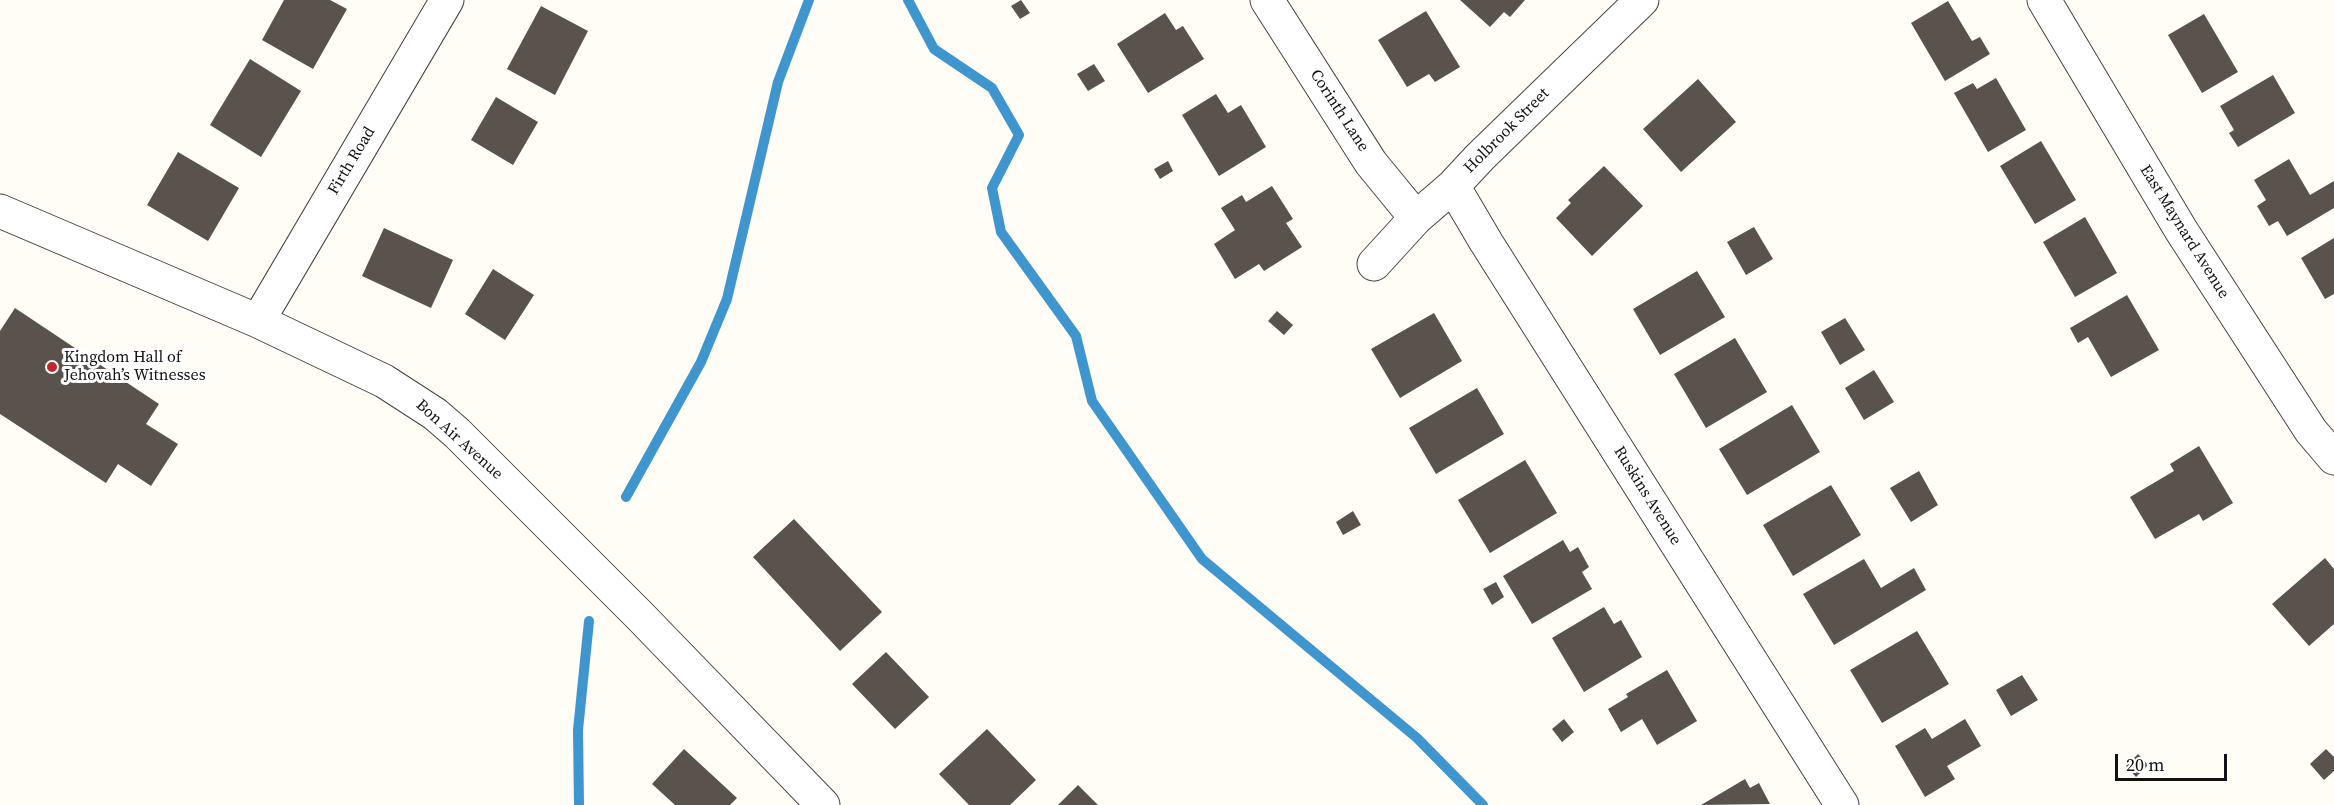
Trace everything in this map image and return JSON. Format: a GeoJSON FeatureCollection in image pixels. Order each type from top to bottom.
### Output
{"type":"FeatureCollection","features":[{"type":"Feature","properties":{"kind":"street","name":"Firth Road"},"geometry":{"type":"LineString","coordinates":[[258,321],[447,0]]}},
{"type":"Feature","properties":{"kind":"street","name":"Corinth Lane"},"geometry":{"type":"LineString","coordinates":[[1267,0],[1371,163],[1416,218]]}},
{"type":"Feature","properties":{"kind":"street","name":"Holbrook Street"},"geometry":{"type":"LineString","coordinates":[[1374,264],[1416,218],[1453,186],[1480,156],[1642,0]]}},
{"type":"Feature","properties":{"kind":"street","name":"East Maynard Avenue"},"geometry":{"type":"LineString","coordinates":[[2044,0],[2181,230],[2311,431],[2334,458]]}},
{"type":"Feature","properties":{"kind":"street","name":"Ruskins Avenue"},"geometry":{"type":"LineString","coordinates":[[1453,186],[1842,805]]}},
{"type":"Feature","properties":{"kind":"street","name":"Bon Air Avenue"},"geometry":{"type":"LineString","coordinates":[[0,211],[258,321],[384,381],[412,397],[435,414],[641,617],[823,805]]}},
{"type":"Feature","properties":{"kind":"building"},"geometry":{"type":"Polygon","coordinates":[[[284,0],[330,0],[347,9],[313,69],[262,40],[284,0]]]}},
{"type":"Feature","properties":{"kind":"building"},"geometry":{"type":"Polygon","coordinates":[[[1021,0],[1030,13],[1020,19],[1011,6],[1021,0]]]}},
{"type":"Feature","properties":{"kind":"building"},"geometry":{"type":"Polygon","coordinates":[[[1460,0],[1525,0],[1510,17],[1504,12],[1490,27],[1460,0]]]}},
{"type":"Feature","properties":{"kind":"building"},"geometry":{"type":"Polygon","coordinates":[[[1948,1],[1972,41],[1980,37],[1990,54],[1945,81],[1911,23],[1948,1]]]}},
{"type":"Feature","properties":{"kind":"building"},"geometry":{"type":"Polygon","coordinates":[[[541,6],[588,31],[555,95],[507,69],[541,6]]]}},
{"type":"Feature","properties":{"kind":"building"},"geometry":{"type":"Polygon","coordinates":[[[1426,11],[1460,67],[1435,82],[1429,74],[1407,87],[1378,40],[1426,11]]]}},
{"type":"Feature","properties":{"kind":"building"},"geometry":{"type":"Polygon","coordinates":[[[1165,13],[1176,30],[1183,26],[1204,59],[1148,93],[1117,44],[1165,13]]]}},
{"type":"Feature","properties":{"kind":"building"},"geometry":{"type":"Polygon","coordinates":[[[2204,14],[2238,72],[2202,93],[2168,35],[2204,14]]]}},
{"type":"Feature","properties":{"kind":"building"},"geometry":{"type":"Polygon","coordinates":[[[250,59],[301,91],[261,157],[210,125],[250,59]]]}},
{"type":"Feature","properties":{"kind":"building"},"geometry":{"type":"Polygon","coordinates":[[[1094,64],[1105,81],[1088,91],[1077,74],[1094,64]]]}},
{"type":"Feature","properties":{"kind":"building"},"geometry":{"type":"Polygon","coordinates":[[[2273,75],[2295,113],[2238,147],[2229,133],[2234,130],[2220,106],[2273,75]]]}},
{"type":"Feature","properties":{"kind":"building"},"geometry":{"type":"Polygon","coordinates":[[[1996,78],[2026,130],[1988,152],[1954,93],[1973,83],[1977,89],[1996,78]]]}},
{"type":"Feature","properties":{"kind":"building"},"geometry":{"type":"Polygon","coordinates":[[[1698,79],[1736,122],[1681,172],[1643,129],[1698,79]]]}},
{"type":"Feature","properties":{"kind":"building"},"geometry":{"type":"Polygon","coordinates":[[[1216,94],[1228,113],[1241,105],[1266,147],[1219,176],[1182,115],[1216,94]]]}},
{"type":"Feature","properties":{"kind":"building"},"geometry":{"type":"Polygon","coordinates":[[[496,97],[538,122],[513,165],[471,140],[496,97]]]}},
{"type":"Feature","properties":{"kind":"building"},"geometry":{"type":"Polygon","coordinates":[[[2041,141],[2076,200],[2035,224],[2000,166],[2041,141]]]}},
{"type":"Feature","properties":{"kind":"building"},"geometry":{"type":"Polygon","coordinates":[[[178,152],[239,188],[208,241],[147,205],[178,152]]]}},
{"type":"Feature","properties":{"kind":"building"},"geometry":{"type":"Polygon","coordinates":[[[2289,159],[2310,195],[2334,181],[2334,208],[2287,236],[2278,221],[2269,226],[2257,206],[2266,200],[2254,180],[2289,159]]]}},
{"type":"Feature","properties":{"kind":"building"},"geometry":{"type":"Polygon","coordinates":[[[1168,161],[1173,171],[1160,179],[1154,169],[1168,161]]]}},
{"type":"Feature","properties":{"kind":"building"},"geometry":{"type":"Polygon","coordinates":[[[1604,166],[1643,206],[1592,256],[1556,218],[1571,203],[1568,200],[1604,166]]]}},
{"type":"Feature","properties":{"kind":"building"},"geometry":{"type":"Polygon","coordinates":[[[1272,186],[1293,219],[1286,223],[1302,247],[1264,271],[1259,264],[1235,279],[1214,244],[1235,230],[1221,208],[1242,195],[1246,202],[1272,186]]]}},
{"type":"Feature","properties":{"kind":"building"},"geometry":{"type":"Polygon","coordinates":[[[2085,217],[2117,273],[2075,297],[2043,242],[2085,217]]]}},
{"type":"Feature","properties":{"kind":"building"},"geometry":{"type":"Polygon","coordinates":[[[1754,227],[1773,259],[1746,275],[1727,242],[1754,227]]]}},
{"type":"Feature","properties":{"kind":"building"},"geometry":{"type":"Polygon","coordinates":[[[384,228],[453,260],[431,308],[362,276],[384,228]]]}},
{"type":"Feature","properties":{"kind":"building"},"geometry":{"type":"Polygon","coordinates":[[[2334,238],[2334,294],[2325,299],[2301,258],[2334,238]]]}},
{"type":"Feature","properties":{"kind":"building"},"geometry":{"type":"Polygon","coordinates":[[[493,269],[534,295],[505,340],[465,314],[493,269]]]}},
{"type":"Feature","properties":{"kind":"building"},"geometry":{"type":"Polygon","coordinates":[[[1697,271],[1725,317],[1660,355],[1633,309],[1697,271]]]}},
{"type":"Feature","properties":{"kind":"building"},"geometry":{"type":"Polygon","coordinates":[[[2127,295],[2159,350],[2111,377],[2088,337],[2078,343],[2070,328],[2127,295]]]}},
{"type":"Feature","properties":{"kind":"building","name":"Kingdom Hall of Jehovah’s Witnesses"},"geometry":{"type":"Polygon","coordinates":[[[15,308],[159,404],[146,424],[178,444],[151,486],[118,464],[106,483],[0,414],[0,331],[15,308]]]}},
{"type":"Feature","properties":{"kind":"building"},"geometry":{"type":"Polygon","coordinates":[[[1277,311],[1293,325],[1284,335],[1268,321],[1277,311]]]}},
{"type":"Feature","properties":{"kind":"building"},"geometry":{"type":"Polygon","coordinates":[[[1434,313],[1462,361],[1400,398],[1371,349],[1434,313]]]}},
{"type":"Feature","properties":{"kind":"building"},"geometry":{"type":"Polygon","coordinates":[[[1845,318],[1865,350],[1840,365],[1821,332],[1845,318]]]}},
{"type":"Feature","properties":{"kind":"building"},"geometry":{"type":"Polygon","coordinates":[[[1735,338],[1767,392],[1706,428],[1674,374],[1735,338]]]}},
{"type":"Feature","properties":{"kind":"building"},"geometry":{"type":"Polygon","coordinates":[[[1874,370],[1894,402],[1864,420],[1845,388],[1874,370]]]}},
{"type":"Feature","properties":{"kind":"building"},"geometry":{"type":"Polygon","coordinates":[[[1477,388],[1504,434],[1436,474],[1409,428],[1477,388]]]}},
{"type":"Feature","properties":{"kind":"building"},"geometry":{"type":"Polygon","coordinates":[[[1792,405],[1820,452],[1747,495],[1719,449],[1792,405]]]}},
{"type":"Feature","properties":{"kind":"building"},"geometry":{"type":"Polygon","coordinates":[[[2199,446],[2233,503],[2203,521],[2199,514],[2155,539],[2130,497],[2174,471],[2170,464],[2199,446]]]}},
{"type":"Feature","properties":{"kind":"building"},"geometry":{"type":"Polygon","coordinates":[[[1525,460],[1557,513],[1490,553],[1458,500],[1525,460]]]}},
{"type":"Feature","properties":{"kind":"building"},"geometry":{"type":"Polygon","coordinates":[[[1919,471],[1938,505],[1911,522],[1890,488],[1919,471]]]}},
{"type":"Feature","properties":{"kind":"building"},"geometry":{"type":"Polygon","coordinates":[[[1831,485],[1861,535],[1793,576],[1763,525],[1831,485]]]}},
{"type":"Feature","properties":{"kind":"building"},"geometry":{"type":"Polygon","coordinates":[[[1353,511],[1361,525],[1343,535],[1336,522],[1353,511]]]}},
{"type":"Feature","properties":{"kind":"building"},"geometry":{"type":"Polygon","coordinates":[[[794,519],[882,612],[840,651],[753,557],[794,519]]]}},
{"type":"Feature","properties":{"kind":"building"},"geometry":{"type":"Polygon","coordinates":[[[1563,540],[1570,552],[1578,547],[1589,567],[1582,572],[1592,589],[1532,624],[1503,576],[1563,540]]]}},
{"type":"Feature","properties":{"kind":"building"},"geometry":{"type":"Polygon","coordinates":[[[2325,558],[2334,569],[2334,624],[2309,646],[2272,604],[2325,558]]]}},
{"type":"Feature","properties":{"kind":"building"},"geometry":{"type":"Polygon","coordinates":[[[1864,559],[1881,588],[1914,568],[1926,590],[1834,645],[1803,594],[1864,559]]]}},
{"type":"Feature","properties":{"kind":"building"},"geometry":{"type":"Polygon","coordinates":[[[1496,582],[1504,597],[1492,605],[1483,589],[1496,582]]]}},
{"type":"Feature","properties":{"kind":"building"},"geometry":{"type":"Polygon","coordinates":[[[1604,607],[1614,624],[1621,620],[1642,657],[1584,692],[1552,638],[1604,607]]]}},
{"type":"Feature","properties":{"kind":"building"},"geometry":{"type":"Polygon","coordinates":[[[1917,631],[1949,684],[1882,723],[1850,670],[1917,631]]]}},
{"type":"Feature","properties":{"kind":"building"},"geometry":{"type":"Polygon","coordinates":[[[886,652],[929,697],[895,729],[852,684],[886,652]]]}},
{"type":"Feature","properties":{"kind":"building"},"geometry":{"type":"Polygon","coordinates":[[[1667,670],[1697,721],[1657,745],[1642,719],[1621,732],[1608,709],[1628,697],[1626,694],[1667,670]]]}},
{"type":"Feature","properties":{"kind":"building"},"geometry":{"type":"Polygon","coordinates":[[[2022,675],[2038,700],[2011,716],[1996,690],[2022,675]]]}},
{"type":"Feature","properties":{"kind":"building"},"geometry":{"type":"Polygon","coordinates":[[[1564,719],[1574,732],[1562,742],[1552,729],[1564,719]]]}},
{"type":"Feature","properties":{"kind":"building"},"geometry":{"type":"Polygon","coordinates":[[[1965,719],[1981,746],[1947,766],[1955,779],[1925,797],[1895,746],[1925,728],[1932,739],[1965,719]]]}},
{"type":"Feature","properties":{"kind":"building"},"geometry":{"type":"Polygon","coordinates":[[[987,729],[1036,780],[1010,805],[969,805],[939,774],[987,729]]]}},
{"type":"Feature","properties":{"kind":"building"},"geometry":{"type":"Polygon","coordinates":[[[684,749],[737,798],[730,805],[675,805],[652,784],[684,749]]]}},
{"type":"Feature","properties":{"kind":"building"},"geometry":{"type":"Polygon","coordinates":[[[2326,749],[2334,757],[2334,771],[2324,780],[2310,764],[2326,749]]]}},
{"type":"Feature","properties":{"kind":"building"},"geometry":{"type":"Polygon","coordinates":[[[2138,754],[2148,765],[2136,777],[2126,766],[2138,754]]]}},
{"type":"Feature","properties":{"kind":"building"},"geometry":{"type":"Polygon","coordinates":[[[1745,779],[1750,788],[1759,783],[1770,804],[1701,805],[1745,779]]]}},
{"type":"Feature","properties":{"kind":"building"},"geometry":{"type":"Polygon","coordinates":[[[1078,785],[1098,805],[1058,805],[1078,785]]]}},
{"type":"Feature","properties":{"kind":"waterway"},"geometry":{"type":"LineString","coordinates":[[626,497],[701,362],[727,299],[778,82],[809,0]]}},
{"type":"Feature","properties":{"kind":"waterway"},"geometry":{"type":"LineString","coordinates":[[908,0],[934,49],[992,88],[1019,135],[992,188],[1001,232],[1076,336],[1092,401],[1202,559],[1417,738],[1483,805]]}},
{"type":"Feature","properties":{"kind":"waterway"},"geometry":{"type":"LineString","coordinates":[[579,805],[578,730],[589,621]]}},
{"type":"Feature","properties":{"kind":"place","name":"Kingdom Hall of Jehovah’s Witnesses"},"geometry":{"type":"Point","coordinates":[52,367]}}]}
